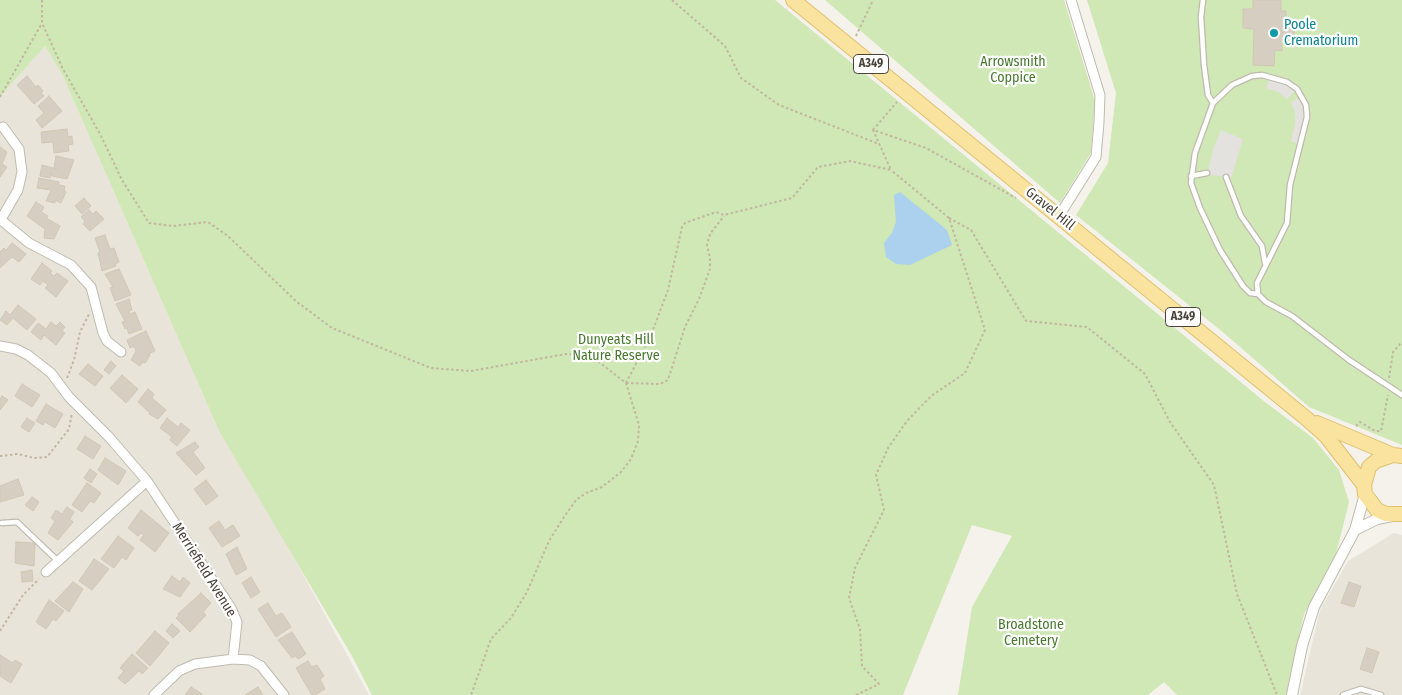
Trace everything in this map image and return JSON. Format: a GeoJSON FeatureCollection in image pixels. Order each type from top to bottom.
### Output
{"type":"FeatureCollection","features":[{"type":"Feature","properties":{"kind":"main road","name":"Gravel Hill"},"geometry":{"type":"LineString","coordinates":[[793,0],[1307,419],[1326,436],[1377,510],[1399,514]]}},
{"type":"Feature","properties":{"kind":"main road","name":"Gravel Hill"},"geometry":{"type":"LineString","coordinates":[[1307,419],[1397,455]]}},
{"type":"Feature","properties":{"kind":"main road"},"geometry":{"type":"LineString","coordinates":[[1364,490],[1369,467],[1384,457],[1397,455]]}},
{"type":"Feature","properties":{"kind":"street"},"geometry":{"type":"LineString","coordinates":[[1059,216],[1096,157],[1099,122],[1100,95],[1071,0]]}},
{"type":"Feature","properties":{"kind":"street"},"geometry":{"type":"LineString","coordinates":[[3,127],[19,149],[22,172],[18,190],[0,220],[29,243],[71,264],[92,287],[103,334],[107,341],[121,352]]}},
{"type":"Feature","properties":{"kind":"street","name":"Merriefield Avenue"},"geometry":{"type":"LineString","coordinates":[[0,346],[16,349],[40,363],[147,481],[231,608],[237,622],[233,659]]}},
{"type":"Feature","properties":{"kind":"street"},"geometry":{"type":"LineString","coordinates":[[46,572],[147,481]]}},
{"type":"Feature","properties":{"kind":"street"},"geometry":{"type":"LineString","coordinates":[[1292,695],[1302,646],[1314,607],[1355,530],[1364,490]]}},
{"type":"Feature","properties":{"kind":"street"},"geometry":{"type":"LineString","coordinates":[[1355,530],[1377,519],[1399,514]]}},
{"type":"Feature","properties":{"kind":"street"},"geometry":{"type":"LineString","coordinates":[[154,695],[179,671],[195,664],[233,659],[250,660],[260,666],[284,695]]}},
{"type":"Feature","properties":{"kind":"lane"},"geometry":{"type":"LineString","coordinates":[[1203,0],[1201,17],[1204,65],[1208,95],[1213,103]]}},
{"type":"Feature","properties":{"kind":"lane"},"geometry":{"type":"LineString","coordinates":[[1258,294],[1258,283],[1265,265],[1282,237],[1286,223],[1290,185],[1307,117],[1306,105],[1297,89],[1287,82],[1262,74],[1252,76],[1232,85],[1213,103],[1195,153],[1191,176],[1191,183],[1200,208],[1214,239],[1242,286],[1250,293],[1258,294],[1266,302],[1292,316],[1349,360],[1402,395]]}},
{"type":"Feature","properties":{"kind":"lane"},"geometry":{"type":"LineString","coordinates":[[1191,176],[1208,173]]}},
{"type":"Feature","properties":{"kind":"lane"},"geometry":{"type":"LineString","coordinates":[[1226,177],[1240,216],[1262,246],[1265,265]]}},
{"type":"Feature","properties":{"kind":"lane"},"geometry":{"type":"LineString","coordinates":[[2,523],[17,522],[58,561]]}},
{"type":"Feature","properties":{"kind":"lane"},"geometry":{"type":"LineString","coordinates":[[1343,695],[1361,689],[1381,695]]}},
{"type":"Feature","properties":{"kind":"path"},"geometry":{"type":"LineString","coordinates":[[42,0],[42,23],[63,69],[100,134],[122,180],[149,223],[173,226],[208,222],[228,236],[298,302],[332,328],[431,368],[471,371],[566,354],[582,355],[595,359],[626,383],[639,425],[638,441],[631,459],[621,472],[602,487],[586,493],[576,500],[564,517],[549,541],[527,592],[511,618],[491,639],[471,695]]}},
{"type":"Feature","properties":{"kind":"path"},"geometry":{"type":"LineString","coordinates":[[672,0],[725,46],[741,78],[779,106],[879,144]]}},
{"type":"Feature","properties":{"kind":"path"},"geometry":{"type":"LineString","coordinates":[[850,47],[873,0]]}},
{"type":"Feature","properties":{"kind":"path"},"geometry":{"type":"LineString","coordinates":[[0,97],[42,23]]}},
{"type":"Feature","properties":{"kind":"path"},"geometry":{"type":"LineString","coordinates":[[873,130],[906,93]]}},
{"type":"Feature","properties":{"kind":"path"},"geometry":{"type":"LineString","coordinates":[[873,130],[891,170],[949,218],[971,230],[1026,321],[1087,327],[1145,374],[1170,422],[1214,486],[1237,594],[1277,695]]}},
{"type":"Feature","properties":{"kind":"path"},"geometry":{"type":"LineString","coordinates":[[873,130],[926,148],[1018,199]]}},
{"type":"Feature","properties":{"kind":"path"},"geometry":{"type":"LineString","coordinates":[[626,383],[651,335],[668,290],[682,227],[686,223],[716,212],[724,215],[792,198],[818,167],[850,161],[891,170]]}},
{"type":"Feature","properties":{"kind":"path"},"geometry":{"type":"LineString","coordinates":[[626,383],[660,384],[668,380],[687,321],[699,299],[710,269],[708,245],[710,234],[724,215]]}},
{"type":"Feature","properties":{"kind":"path"},"geometry":{"type":"LineString","coordinates":[[856,695],[879,684],[862,666],[860,630],[849,598],[855,568],[884,510],[876,475],[888,448],[907,421],[931,396],[965,374],[985,330],[949,218]]}},
{"type":"Feature","properties":{"kind":"path"},"geometry":{"type":"LineString","coordinates":[[60,385],[68,376],[78,348],[80,332],[96,301]]}},
{"type":"Feature","properties":{"kind":"path"},"geometry":{"type":"LineString","coordinates":[[1349,437],[1351,430],[1360,422],[1375,431],[1381,431],[1390,387],[1393,352],[1402,342]]}},
{"type":"Feature","properties":{"kind":"path"},"geometry":{"type":"LineString","coordinates":[[0,456],[18,454],[34,458],[47,457],[69,429],[76,403]]}},
{"type":"Feature","properties":{"kind":"path"},"geometry":{"type":"LineString","coordinates":[[0,631],[24,595],[46,572]]}},
{"type":"Feature","properties":{"kind":"shaded area"},"geometry":{"type":"Polygon","coordinates":[[[45,46],[62,74],[219,431],[283,538],[369,695],[0,695],[0,97],[45,46]]]}},
{"type":"Feature","properties":{"kind":"shaded area"},"geometry":{"type":"Polygon","coordinates":[[[1270,76],[1297,89],[1287,99],[1278,92],[1266,88],[1270,76]]]}},
{"type":"Feature","properties":{"kind":"shaded area"},"geometry":{"type":"Polygon","coordinates":[[[1302,96],[1307,117],[1300,145],[1291,141],[1295,124],[1295,112],[1291,102],[1302,96]]]}},
{"type":"Feature","properties":{"kind":"shaded area"},"geometry":{"type":"Polygon","coordinates":[[[1221,130],[1243,139],[1231,178],[1207,174],[1214,147],[1221,130]]]}},
{"type":"Feature","properties":{"kind":"shaded area"},"geometry":{"type":"Polygon","coordinates":[[[1394,533],[1402,535],[1402,695],[1300,695],[1320,610],[1348,561],[1394,533]]]}},
{"type":"Feature","properties":{"kind":"green space","name":"Dunyeats Hill Nature Reserve"},"geometry":{"type":"Polygon","coordinates":[[[0,0],[775,0],[1265,402],[1313,438],[1339,470],[1349,502],[1336,554],[1304,614],[1286,695],[1177,695],[1164,682],[1148,695],[958,695],[972,607],[1012,536],[972,525],[903,695],[372,695],[352,656],[219,431],[62,74],[45,46],[0,97],[0,0]]]}},
{"type":"Feature","properties":{"kind":"green space","name":"Arrowsmith Coppice"},"geometry":{"type":"Polygon","coordinates":[[[825,0],[1064,0],[1095,101],[1091,153],[1060,203],[825,0]]]}},
{"type":"Feature","properties":{"kind":"green space"},"geometry":{"type":"Polygon","coordinates":[[[1087,0],[1402,0],[1402,445],[1309,407],[1224,333],[1076,215],[1108,163],[1116,93],[1087,0]]]}},
{"type":"Feature","properties":{"kind":"water"},"geometry":{"type":"Polygon","coordinates":[[[900,192],[947,230],[952,245],[910,265],[896,264],[886,257],[884,243],[892,233],[896,222],[894,195],[900,192]]]}},
{"type":"Feature","properties":{"kind":"building","name":"Poole Crematorium"},"geometry":{"type":"Polygon","coordinates":[[[1253,0],[1281,0],[1281,11],[1286,11],[1286,25],[1295,25],[1294,37],[1282,37],[1282,51],[1275,50],[1274,66],[1253,65],[1254,29],[1243,28],[1243,9],[1253,9],[1253,0]]]}},
{"type":"Feature","properties":{"kind":"building"},"geometry":{"type":"Polygon","coordinates":[[[27,76],[36,87],[38,85],[43,91],[41,93],[44,96],[34,104],[17,85],[27,76]]]}},
{"type":"Feature","properties":{"kind":"building"},"geometry":{"type":"Polygon","coordinates":[[[49,96],[62,111],[42,128],[36,120],[44,113],[38,106],[49,96]]]}},
{"type":"Feature","properties":{"kind":"building"},"geometry":{"type":"Polygon","coordinates":[[[67,129],[68,137],[72,136],[73,144],[68,145],[69,151],[54,153],[53,142],[42,143],[41,132],[67,129]]]}},
{"type":"Feature","properties":{"kind":"building"},"geometry":{"type":"Polygon","coordinates":[[[0,147],[7,152],[2,164],[7,167],[0,177],[0,147]]]}},
{"type":"Feature","properties":{"kind":"building"},"geometry":{"type":"Polygon","coordinates":[[[56,156],[74,160],[67,179],[52,176],[51,173],[50,178],[40,176],[42,165],[57,169],[54,167],[56,156]]]}},
{"type":"Feature","properties":{"kind":"building"},"geometry":{"type":"Polygon","coordinates":[[[39,178],[59,182],[59,185],[65,186],[64,191],[66,192],[61,203],[55,200],[55,203],[46,201],[51,190],[37,188],[39,178]]]}},
{"type":"Feature","properties":{"kind":"building"},"geometry":{"type":"Polygon","coordinates":[[[84,198],[91,206],[82,214],[75,206],[84,198]]]}},
{"type":"Feature","properties":{"kind":"building"},"geometry":{"type":"Polygon","coordinates":[[[36,202],[44,207],[41,212],[48,216],[46,218],[60,226],[54,239],[44,238],[45,229],[27,216],[36,202]]]}},
{"type":"Feature","properties":{"kind":"building"},"geometry":{"type":"Polygon","coordinates":[[[89,210],[93,214],[96,211],[104,219],[90,231],[83,224],[85,221],[81,217],[89,210]]]}},
{"type":"Feature","properties":{"kind":"building"},"geometry":{"type":"Polygon","coordinates":[[[105,235],[110,249],[114,248],[119,262],[115,264],[116,266],[102,271],[98,253],[100,252],[95,238],[105,235]]]}},
{"type":"Feature","properties":{"kind":"building"},"geometry":{"type":"Polygon","coordinates":[[[12,243],[26,254],[19,262],[12,257],[0,268],[0,252],[4,248],[6,250],[12,243]]]}},
{"type":"Feature","properties":{"kind":"building"},"geometry":{"type":"Polygon","coordinates":[[[42,263],[52,271],[50,273],[54,276],[57,273],[68,281],[56,297],[45,288],[48,285],[43,281],[40,285],[31,279],[42,263]]]}},
{"type":"Feature","properties":{"kind":"building"},"geometry":{"type":"Polygon","coordinates":[[[119,269],[131,295],[115,301],[110,288],[113,287],[105,274],[119,269]]]}},
{"type":"Feature","properties":{"kind":"building"},"geometry":{"type":"Polygon","coordinates":[[[129,299],[132,310],[129,311],[130,314],[135,312],[142,329],[129,334],[127,328],[125,329],[122,322],[125,321],[116,304],[129,299]]]}},
{"type":"Feature","properties":{"kind":"building"},"geometry":{"type":"Polygon","coordinates":[[[18,305],[36,319],[27,330],[13,318],[7,325],[0,320],[6,311],[10,315],[18,305]]]}},
{"type":"Feature","properties":{"kind":"building"},"geometry":{"type":"Polygon","coordinates":[[[51,322],[56,326],[60,322],[65,327],[62,331],[65,333],[56,345],[44,335],[41,340],[31,332],[38,323],[46,329],[51,322]]]}},
{"type":"Feature","properties":{"kind":"building"},"geometry":{"type":"Polygon","coordinates":[[[146,331],[155,351],[148,354],[150,355],[145,363],[143,362],[140,366],[131,360],[136,351],[134,346],[130,348],[127,340],[146,331]]]}},
{"type":"Feature","properties":{"kind":"building"},"geometry":{"type":"Polygon","coordinates":[[[111,361],[116,366],[109,374],[104,370],[111,361]]]}},
{"type":"Feature","properties":{"kind":"building"},"geometry":{"type":"Polygon","coordinates":[[[88,364],[103,376],[95,386],[79,374],[88,364]]]}},
{"type":"Feature","properties":{"kind":"building"},"geometry":{"type":"Polygon","coordinates":[[[122,375],[138,389],[126,403],[110,388],[122,375]]]}},
{"type":"Feature","properties":{"kind":"building"},"geometry":{"type":"Polygon","coordinates":[[[22,384],[40,395],[32,407],[15,396],[22,384]]]}},
{"type":"Feature","properties":{"kind":"building"},"geometry":{"type":"Polygon","coordinates":[[[148,389],[154,394],[152,398],[166,410],[158,419],[149,414],[138,402],[148,389]]]}},
{"type":"Feature","properties":{"kind":"building"},"geometry":{"type":"Polygon","coordinates":[[[2,396],[8,400],[0,410],[0,399],[2,396]]]}},
{"type":"Feature","properties":{"kind":"building"},"geometry":{"type":"Polygon","coordinates":[[[46,404],[63,414],[55,428],[45,422],[43,425],[36,421],[46,404]]]}},
{"type":"Feature","properties":{"kind":"building"},"geometry":{"type":"Polygon","coordinates":[[[27,418],[35,423],[29,432],[21,427],[27,418]]]}},
{"type":"Feature","properties":{"kind":"building"},"geometry":{"type":"Polygon","coordinates":[[[167,418],[178,427],[181,423],[190,430],[177,446],[170,440],[172,437],[160,428],[167,418]]]}},
{"type":"Feature","properties":{"kind":"building"},"geometry":{"type":"Polygon","coordinates":[[[85,436],[101,446],[93,459],[77,449],[85,436]]]}},
{"type":"Feature","properties":{"kind":"building"},"geometry":{"type":"Polygon","coordinates":[[[195,442],[199,447],[193,452],[205,468],[196,475],[176,453],[195,442]]]}},
{"type":"Feature","properties":{"kind":"building"},"geometry":{"type":"Polygon","coordinates":[[[105,458],[126,471],[118,485],[98,470],[105,458]]]}},
{"type":"Feature","properties":{"kind":"building"},"geometry":{"type":"Polygon","coordinates":[[[90,469],[97,474],[91,483],[84,478],[90,469]]]}},
{"type":"Feature","properties":{"kind":"building"},"geometry":{"type":"Polygon","coordinates":[[[18,479],[24,495],[0,502],[0,486],[18,479]]]}},
{"type":"Feature","properties":{"kind":"building"},"geometry":{"type":"Polygon","coordinates":[[[206,480],[218,496],[206,505],[194,489],[206,480]]]}},
{"type":"Feature","properties":{"kind":"building"},"geometry":{"type":"Polygon","coordinates":[[[87,483],[101,493],[94,503],[90,501],[82,512],[72,505],[87,483]]]}},
{"type":"Feature","properties":{"kind":"building"},"geometry":{"type":"Polygon","coordinates":[[[32,497],[39,502],[33,511],[25,505],[32,497]]]}},
{"type":"Feature","properties":{"kind":"building"},"geometry":{"type":"Polygon","coordinates":[[[67,507],[74,512],[70,519],[73,522],[58,540],[48,533],[55,521],[51,518],[56,510],[62,514],[67,507]]]}},
{"type":"Feature","properties":{"kind":"building"},"geometry":{"type":"Polygon","coordinates":[[[141,510],[169,533],[155,552],[140,540],[144,535],[141,533],[138,536],[128,528],[141,510]]]}},
{"type":"Feature","properties":{"kind":"building"},"geometry":{"type":"Polygon","coordinates":[[[219,521],[225,530],[233,525],[240,536],[222,547],[209,528],[219,521]]]}},
{"type":"Feature","properties":{"kind":"building"},"geometry":{"type":"Polygon","coordinates":[[[118,536],[134,548],[126,560],[122,557],[114,568],[101,559],[118,536]]]}},
{"type":"Feature","properties":{"kind":"building"},"geometry":{"type":"Polygon","coordinates":[[[16,542],[35,543],[34,566],[15,563],[16,542]]]}},
{"type":"Feature","properties":{"kind":"building"},"geometry":{"type":"Polygon","coordinates":[[[237,547],[247,569],[236,575],[226,554],[237,547]]]}},
{"type":"Feature","properties":{"kind":"building"},"geometry":{"type":"Polygon","coordinates":[[[94,559],[109,569],[92,590],[79,581],[94,559]]]}},
{"type":"Feature","properties":{"kind":"building"},"geometry":{"type":"Polygon","coordinates":[[[32,570],[33,581],[22,582],[21,572],[32,570]]]}},
{"type":"Feature","properties":{"kind":"building"},"geometry":{"type":"Polygon","coordinates":[[[172,576],[180,582],[183,577],[190,583],[180,597],[163,589],[172,576]]]}},
{"type":"Feature","properties":{"kind":"building"},"geometry":{"type":"Polygon","coordinates":[[[251,577],[260,592],[251,598],[242,583],[251,577]]]}},
{"type":"Feature","properties":{"kind":"building"},"geometry":{"type":"Polygon","coordinates":[[[73,582],[83,589],[69,612],[55,601],[73,582]]]}},
{"type":"Feature","properties":{"kind":"building"},"geometry":{"type":"Polygon","coordinates":[[[1349,582],[1361,586],[1354,607],[1341,603],[1349,582]]]}},
{"type":"Feature","properties":{"kind":"building"},"geometry":{"type":"Polygon","coordinates":[[[201,593],[211,603],[203,612],[206,615],[190,632],[176,618],[201,593]]]}},
{"type":"Feature","properties":{"kind":"building"},"geometry":{"type":"Polygon","coordinates":[[[49,600],[64,611],[56,621],[53,619],[46,629],[36,622],[49,600]]]}},
{"type":"Feature","properties":{"kind":"building"},"geometry":{"type":"Polygon","coordinates":[[[268,603],[276,616],[282,613],[291,627],[276,637],[258,609],[268,603]]]}},
{"type":"Feature","properties":{"kind":"building"},"geometry":{"type":"Polygon","coordinates":[[[172,624],[180,631],[173,638],[166,631],[172,624]]]}},
{"type":"Feature","properties":{"kind":"building"},"geometry":{"type":"Polygon","coordinates":[[[155,631],[169,643],[150,666],[136,653],[155,631]]]}},
{"type":"Feature","properties":{"kind":"building"},"geometry":{"type":"Polygon","coordinates":[[[292,632],[306,654],[298,659],[296,656],[292,658],[278,640],[292,632]]]}},
{"type":"Feature","properties":{"kind":"building"},"geometry":{"type":"Polygon","coordinates":[[[1367,648],[1379,652],[1372,673],[1360,669],[1367,648]]]}},
{"type":"Feature","properties":{"kind":"building"},"geometry":{"type":"Polygon","coordinates":[[[132,654],[148,668],[142,674],[139,671],[125,684],[118,678],[124,671],[120,668],[132,654]]]}},
{"type":"Feature","properties":{"kind":"building"},"geometry":{"type":"Polygon","coordinates":[[[0,655],[13,663],[15,660],[22,664],[11,683],[0,676],[0,655]]]}},
{"type":"Feature","properties":{"kind":"building"},"geometry":{"type":"Polygon","coordinates":[[[308,661],[312,667],[317,665],[324,676],[320,679],[325,689],[315,695],[312,695],[296,668],[308,661]]]}},
{"type":"Feature","properties":{"kind":"building"},"geometry":{"type":"Polygon","coordinates":[[[191,687],[202,694],[185,695],[191,687]]]}},
{"type":"Feature","properties":{"kind":"building"},"geometry":{"type":"Polygon","coordinates":[[[258,687],[263,695],[245,695],[258,687]]]}},
{"type":"Feature","properties":{"kind":"place","name":"Poole Crematorium"},"geometry":{"type":"Point","coordinates":[1274,33]}},
{"type":"Feature","properties":{"kind":"park label","name":"Broadstone Cemetery"},"geometry":{"type":"Point","coordinates":[1031,634]}}]}
